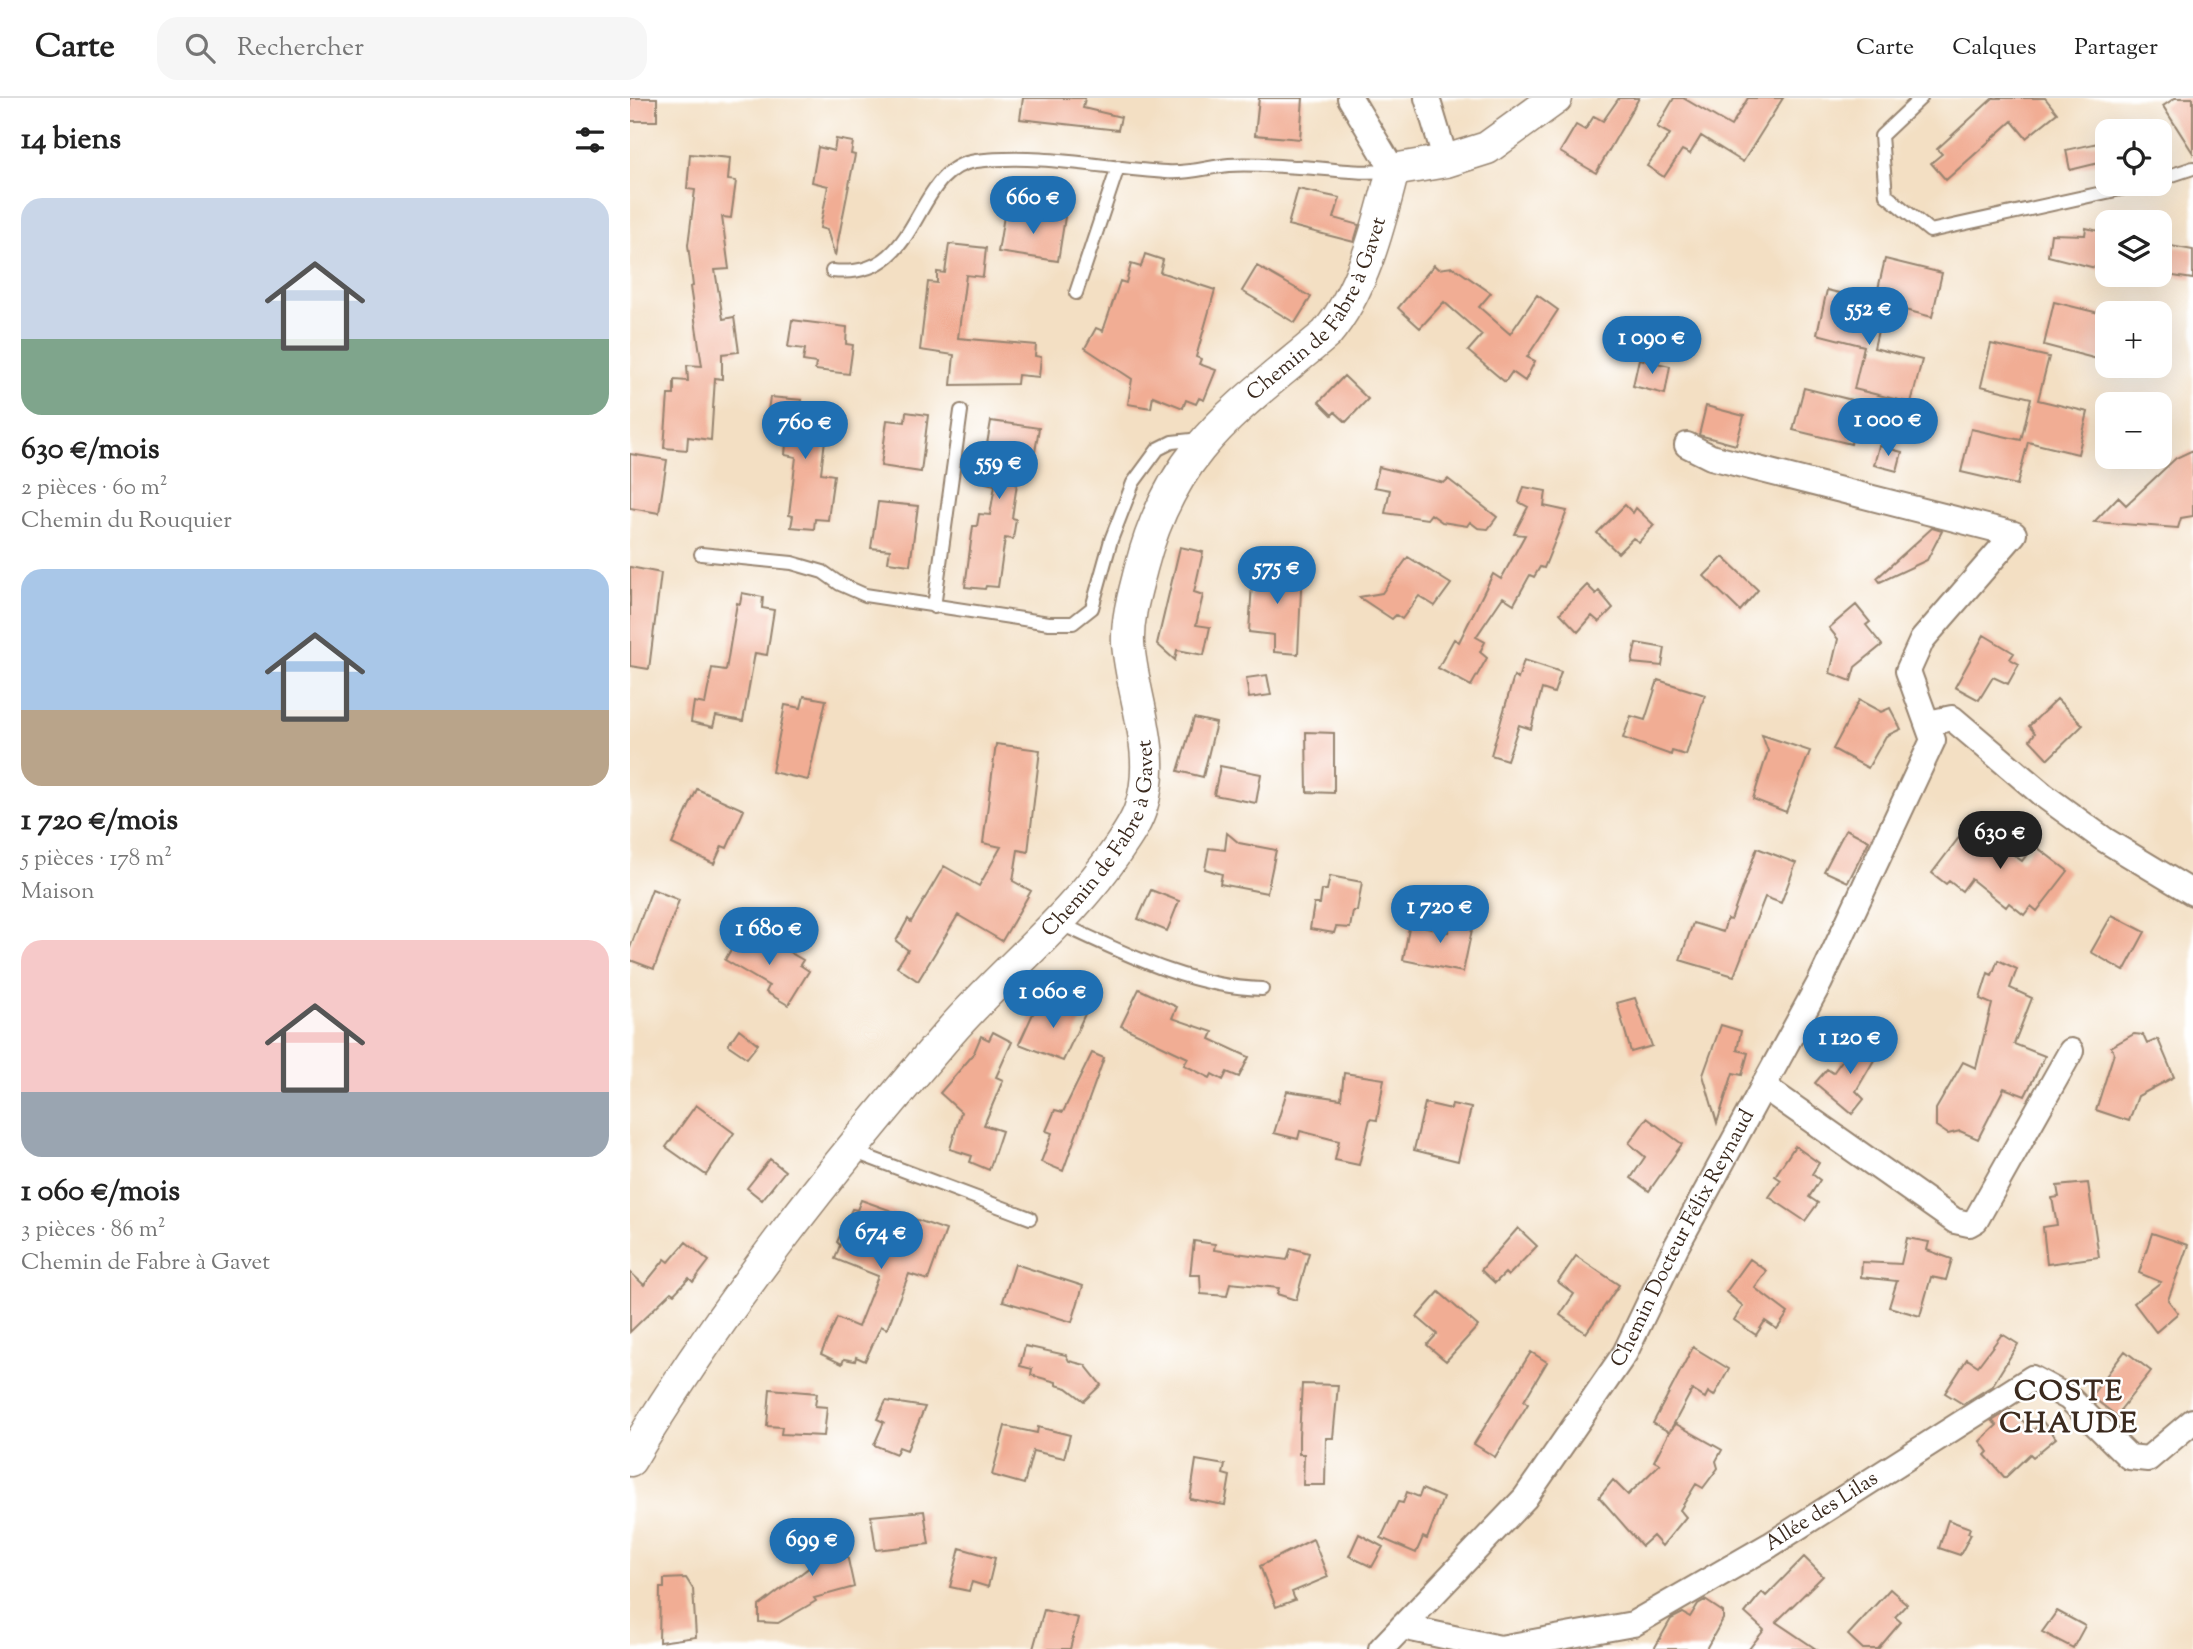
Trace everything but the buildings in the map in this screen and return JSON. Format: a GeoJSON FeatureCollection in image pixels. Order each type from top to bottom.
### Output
{"type":"FeatureCollection","features":[{"type":"Feature","properties":{"kind":"street"},"geometry":{"type":"LineString","coordinates":[[1350,98],[1393,170],[1446,160],[1487,148],[1556,98]]}},
{"type":"Feature","properties":{"kind":"street"},"geometry":{"type":"LineString","coordinates":[[1427,98],[1446,160]]}},
{"type":"Feature","properties":{"kind":"street","name":"Chemin de Fabre à Gavet"},"geometry":{"type":"LineString","coordinates":[[630,1461],[717,1323],[849,1150],[953,1029],[1058,923],[1102,872],[1141,809],[1146,779],[1146,749],[1128,642],[1131,607],[1146,547],[1167,492],[1205,439],[1326,334],[1340,318],[1353,294],[1393,170]]}},
{"type":"Feature","properties":{"kind":"street","name":"Chemin Docteur Félix Reynaud"},"geometry":{"type":"LineString","coordinates":[[1381,1649],[1525,1499],[1625,1353],[1676,1247],[1820,982],[1933,740],[1908,671],[1922,640],[2014,534],[1711,457],[1687,445]]}},
{"type":"Feature","properties":{"kind":"street"},"geometry":{"type":"LineString","coordinates":[[1928,723],[1952,718],[2064,810],[2105,840],[2193,892]]}},
{"type":"Feature","properties":{"kind":"street"},"geometry":{"type":"LineString","coordinates":[[1763,1086],[1955,1221],[1969,1224],[1976,1220],[2071,1051]]}},
{"type":"Feature","properties":{"kind":"street","name":"Allée des Lilas"},"geometry":{"type":"LineString","coordinates":[[1402,1627],[1500,1648],[1609,1640],[1770,1545],[1999,1396],[2032,1378],[2051,1385],[2069,1398],[2129,1457],[2148,1459],[2193,1421]]}},
{"type":"Feature","properties":{"kind":"lane"},"geometry":{"type":"LineString","coordinates":[[1921,98],[1881,136],[1886,195],[1930,231],[2095,195]]}},
{"type":"Feature","properties":{"kind":"lane"},"geometry":{"type":"LineString","coordinates":[[832,271],[848,273],[872,268],[885,258],[913,229],[944,173],[974,161],[1045,160],[1168,173],[1229,165],[1299,167],[1366,174],[1393,170]]}},
{"type":"Feature","properties":{"kind":"lane"},"geometry":{"type":"LineString","coordinates":[[1076,293],[1118,167]]}},
{"type":"Feature","properties":{"kind":"lane"},"geometry":{"type":"LineString","coordinates":[[2172,175],[2193,168]]}},
{"type":"Feature","properties":{"kind":"lane"},"geometry":{"type":"LineString","coordinates":[[934,607],[961,411]]}},
{"type":"Feature","properties":{"kind":"lane"},"geometry":{"type":"LineString","coordinates":[[701,554],[792,563],[824,572],[840,584],[865,595],[1049,623],[1073,623],[1092,608],[1111,540],[1133,483],[1158,449],[1172,442],[1205,439]]}},
{"type":"Feature","properties":{"kind":"lane"},"geometry":{"type":"LineString","coordinates":[[1058,923],[1181,975],[1234,988],[1262,989]]}},
{"type":"Feature","properties":{"kind":"lane"},"geometry":{"type":"LineString","coordinates":[[849,1150],[1030,1218]]}},
{"type":"Feature","properties":{"kind":"district","name":"COSTE CHAUDE"},"geometry":{"type":"Point","coordinates":[2069,1409]}}]}
